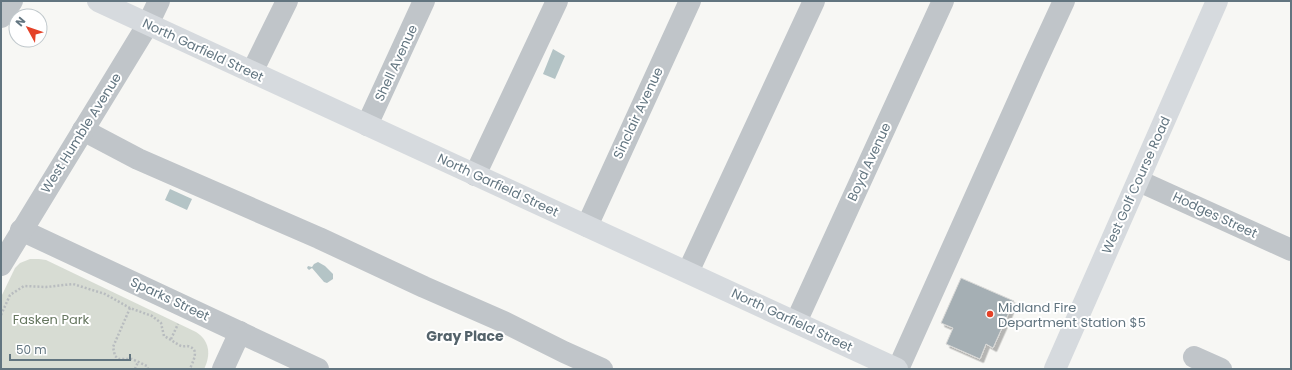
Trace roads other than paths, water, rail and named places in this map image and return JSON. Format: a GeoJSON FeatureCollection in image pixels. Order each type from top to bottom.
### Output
{"type":"FeatureCollection","features":[{"type":"Feature","properties":{"kind":"main road","name":"North Garfield Street"},"geometry":{"type":"LineString","coordinates":[[98,1],[898,369]]}},
{"type":"Feature","properties":{"kind":"main road","name":"West Golf Course Road"},"geometry":{"type":"LineString","coordinates":[[1055,369],[1217,1]]}},
{"type":"Feature","properties":{"kind":"street"},"geometry":{"type":"LineString","coordinates":[[1,17],[12,1]]}},
{"type":"Feature","properties":{"kind":"street","name":"West Humble Avenue"},"geometry":{"type":"LineString","coordinates":[[1,265],[148,24],[159,1]]}},
{"type":"Feature","properties":{"kind":"street"},"geometry":{"type":"LineString","coordinates":[[252,72],[286,1]]}},
{"type":"Feature","properties":{"kind":"street","name":"Shell Avenue"},"geometry":{"type":"LineString","coordinates":[[368,125],[424,1]]}},
{"type":"Feature","properties":{"kind":"street"},"geometry":{"type":"LineString","coordinates":[[475,174],[557,1]]}},
{"type":"Feature","properties":{"kind":"street","name":"Sinclair Avenue"},"geometry":{"type":"LineString","coordinates":[[587,226],[690,1]]}},
{"type":"Feature","properties":{"kind":"street"},"geometry":{"type":"LineString","coordinates":[[688,272],[814,1]]}},
{"type":"Feature","properties":{"kind":"street","name":"Boyd Avenue"},"geometry":{"type":"LineString","coordinates":[[796,322],[943,1]]}},
{"type":"Feature","properties":{"kind":"street"},"geometry":{"type":"LineString","coordinates":[[898,369],[1064,1]]}},
{"type":"Feature","properties":{"kind":"street"},"geometry":{"type":"LineString","coordinates":[[83,130],[138,159],[319,238],[424,287],[504,322],[602,369]]}},
{"type":"Feature","properties":{"kind":"street","name":"Hodges Street"},"geometry":{"type":"LineString","coordinates":[[1139,181],[1291,250]]}},
{"type":"Feature","properties":{"kind":"street","name":"Sparks Street"},"geometry":{"type":"LineString","coordinates":[[21,230],[318,369]]}},
{"type":"Feature","properties":{"kind":"street"},"geometry":{"type":"LineString","coordinates":[[223,369],[240,332]]}},
{"type":"Feature","properties":{"kind":"street"},"geometry":{"type":"LineString","coordinates":[[1194,357],[1220,369]]}},
{"type":"Feature","properties":{"kind":"place","name":"Midland Fire Department Station $5"},"geometry":{"type":"Point","coordinates":[990,314]}},
{"type":"Feature","properties":{"kind":"district","name":"Gray Place"},"geometry":{"type":"Point","coordinates":[465,336]}},
{"type":"Feature","properties":{"kind":"park label","name":"Fasken Park"},"geometry":{"type":"Point","coordinates":[51,319]}}]}
